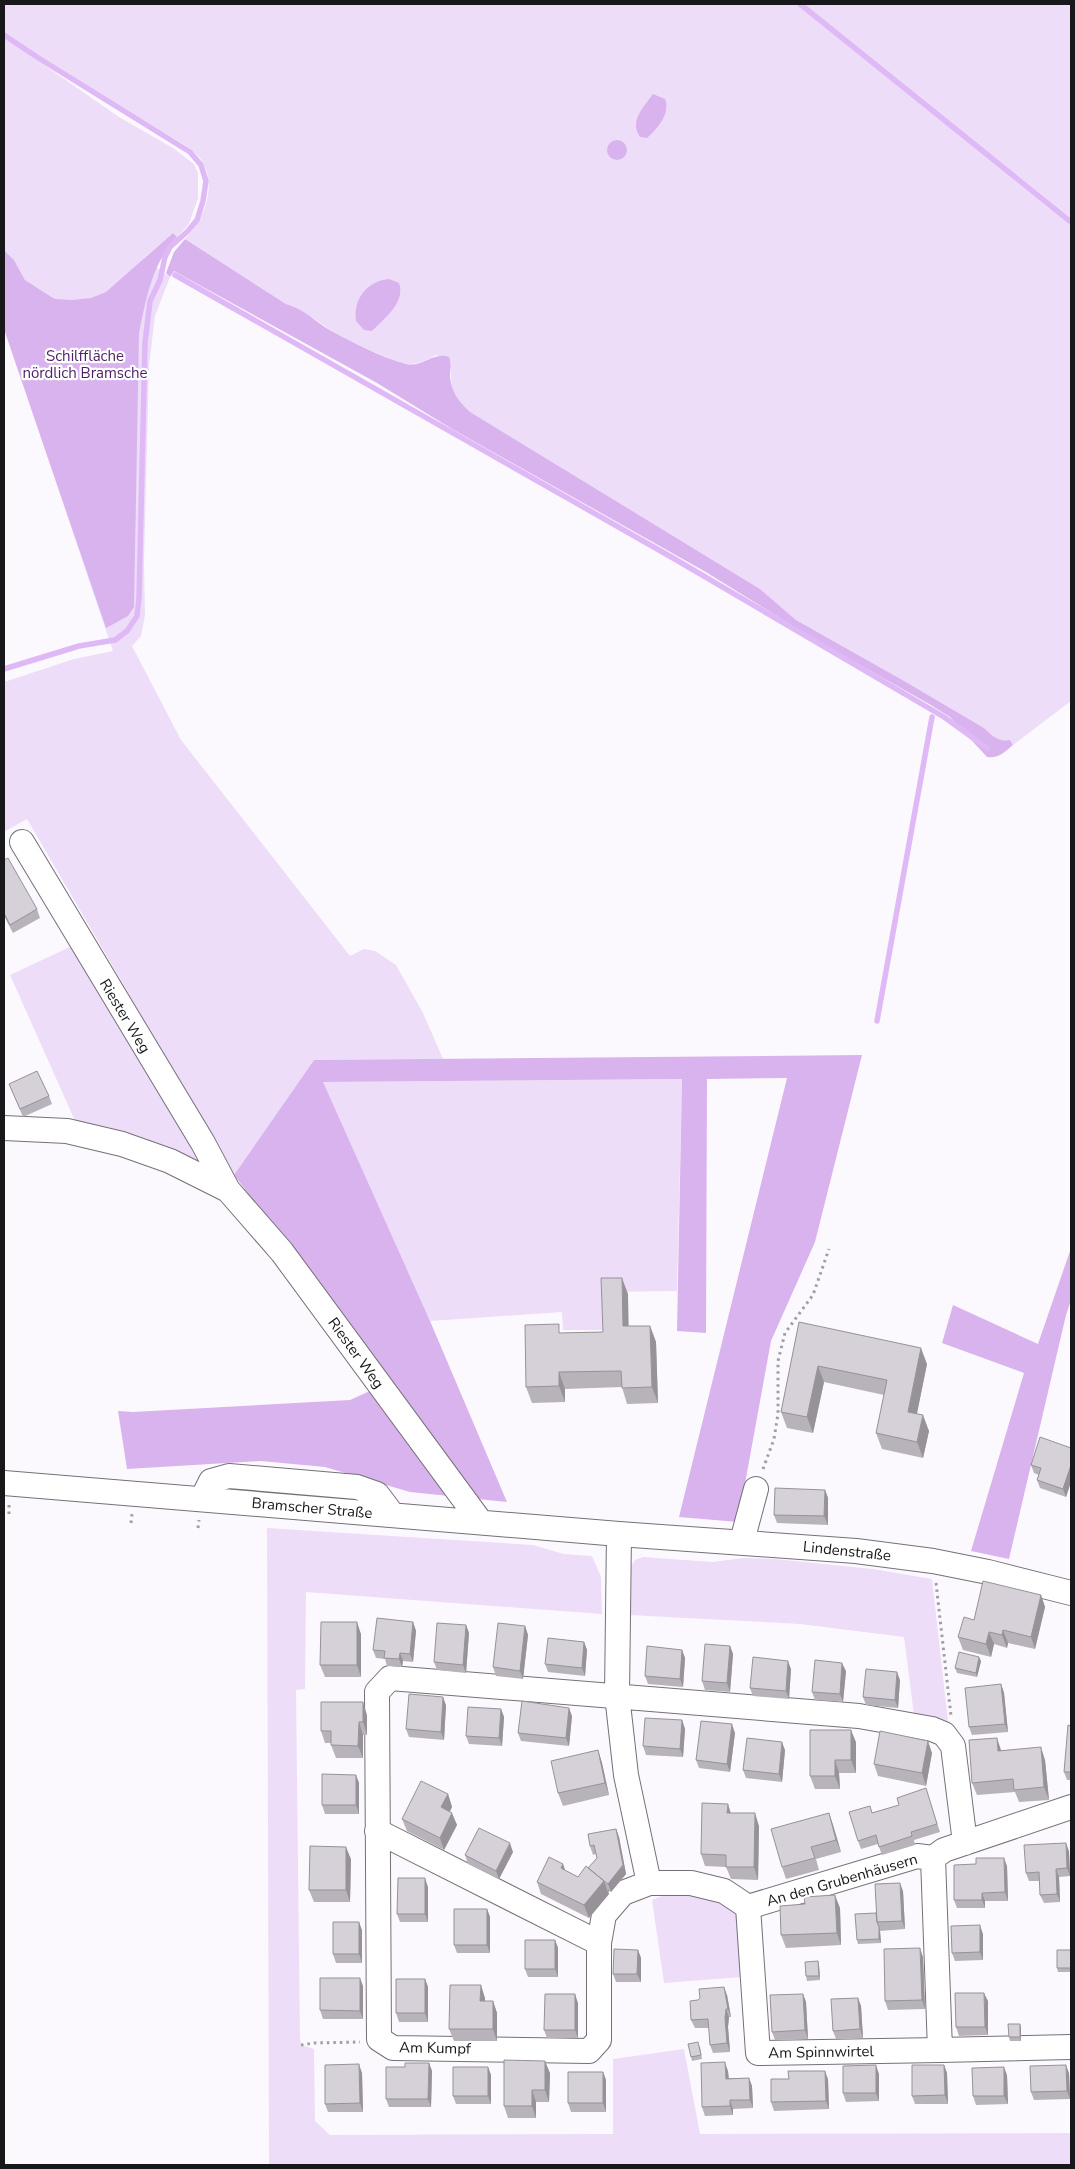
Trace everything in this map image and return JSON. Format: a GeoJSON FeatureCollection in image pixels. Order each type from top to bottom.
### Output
{"type":"FeatureCollection","features":[{"type":"Feature","properties":{"kind":"street","name":"Riester Weg"},"geometry":{"type":"LineString","coordinates":[[22,842],[203,1143],[228,1190],[282,1252],[480,1521]]}},
{"type":"Feature","properties":{"kind":"street","name":"Riester Weg"},"geometry":{"type":"LineString","coordinates":[[4,1128],[67,1131],[122,1144],[170,1161],[228,1190]]}},
{"type":"Feature","properties":{"kind":"street","name":"Bramscher Straße"},"geometry":{"type":"LineString","coordinates":[[4,1483],[620,1534]]}},
{"type":"Feature","properties":{"kind":"street"},"geometry":{"type":"LineString","coordinates":[[742,1541],[756,1489]]}},
{"type":"Feature","properties":{"kind":"street"},"geometry":{"type":"LineString","coordinates":[[620,1534],[618,1695],[626,1775],[649,1883]]}},
{"type":"Feature","properties":{"kind":"street","name":"Lindenstraße"},"geometry":{"type":"LineString","coordinates":[[620,1534],[856,1550],[933,1561],[1071,1592]]}},
{"type":"Feature","properties":{"kind":"street","name":"Am Kumpf"},"geometry":{"type":"LineString","coordinates":[[618,1695],[390,1678],[377,1692],[376,1831],[379,2039],[393,2048],[589,2051],[599,2040],[599,1943],[604,1915],[623,1893],[649,1883]]}},
{"type":"Feature","properties":{"kind":"street"},"geometry":{"type":"LineString","coordinates":[[618,1695],[859,1716],[932,1729],[944,1734],[953,1746],[965,1843]]}},
{"type":"Feature","properties":{"kind":"street","name":"An den Grubenhäusern"},"geometry":{"type":"LineString","coordinates":[[649,1883],[691,1883],[724,1891],[748,1907],[917,1856],[933,1858],[944,1850],[1071,1807]]}},
{"type":"Feature","properties":{"kind":"street"},"geometry":{"type":"LineString","coordinates":[[376,1831],[599,1943]]}},
{"type":"Feature","properties":{"kind":"street"},"geometry":{"type":"LineString","coordinates":[[933,1858],[940,2050]]}},
{"type":"Feature","properties":{"kind":"street","name":"Am Spinnwirtel"},"geometry":{"type":"LineString","coordinates":[[748,1907],[758,2053],[1071,2047]]}},
{"type":"Feature","properties":{"kind":"path"},"geometry":{"type":"LineString","coordinates":[[756,1489],[774,1439],[778,1414],[778,1361],[785,1333],[812,1295],[829,1249]]}},
{"type":"Feature","properties":{"kind":"path"},"geometry":{"type":"LineString","coordinates":[[933,1561],[951,1724],[944,1734]]}},
{"type":"Feature","properties":{"kind":"path"},"geometry":{"type":"LineString","coordinates":[[301,2045],[370,2042],[379,2039]]}},
{"type":"Feature","properties":{"kind":"green space"},"geometry":{"type":"Polygon","coordinates":[[[4,4],[796,4],[1071,225],[1071,701],[1013,745],[1010,740],[996,738],[984,728],[796,620],[760,589],[469,412],[459,401],[453,390],[451,362],[436,355],[418,363],[407,364],[390,359],[366,348],[332,331],[302,311],[286,304],[185,239],[192,232],[202,214],[208,193],[207,172],[199,157],[183,144],[62,71],[4,32],[4,4]]]}},
{"type":"Feature","properties":{"kind":"green space"},"geometry":{"type":"Polygon","coordinates":[[[803,4],[1071,4],[1071,218],[803,4]]]}},
{"type":"Feature","properties":{"kind":"green space"},"geometry":{"type":"Polygon","coordinates":[[[4,37],[119,117],[173,148],[194,164],[198,173],[198,198],[189,224],[177,237],[173,233],[144,258],[170,277],[155,316],[149,366],[144,562],[145,615],[141,636],[132,646],[181,740],[350,956],[364,949],[375,951],[396,965],[423,1013],[443,1059],[314,1060],[234,1175],[27,819],[4,832],[4,682],[74,659],[113,651],[4,329],[54,298],[25,280],[14,260],[4,250],[4,37]]]}},
{"type":"Feature","properties":{"kind":"green space"},"geometry":{"type":"Polygon","coordinates":[[[653,94],[665,99],[665,115],[647,138],[640,137],[637,131],[637,120],[653,94]]]}},
{"type":"Feature","properties":{"kind":"green space"},"geometry":{"type":"Polygon","coordinates":[[[617,140],[624,143],[627,150],[624,157],[617,160],[610,157],[607,150],[610,143],[617,140]]]}},
{"type":"Feature","properties":{"kind":"green space","name":"Schilffläche nördlich Bramsche"},"geometry":{"type":"Polygon","coordinates":[[[173,233],[177,237],[168,247],[151,282],[139,333],[134,607],[128,616],[106,628],[4,329],[4,250],[14,260],[25,280],[55,299],[72,300],[91,298],[106,292],[173,233]]]}},
{"type":"Feature","properties":{"kind":"green space"},"geometry":{"type":"Polygon","coordinates":[[[185,239],[286,304],[304,312],[328,329],[376,353],[412,365],[438,356],[449,357],[452,388],[459,401],[470,412],[760,589],[796,620],[984,728],[996,738],[1010,740],[1013,745],[998,756],[987,757],[950,717],[814,639],[704,571],[452,429],[377,383],[174,271],[170,277],[166,273],[174,252],[185,239]]]}},
{"type":"Feature","properties":{"kind":"green space"},"geometry":{"type":"Polygon","coordinates":[[[389,279],[399,283],[400,290],[397,303],[388,316],[372,331],[364,330],[356,321],[359,299],[363,292],[374,283],[389,279]]]}},
{"type":"Feature","properties":{"kind":"green space"},"geometry":{"type":"Polygon","coordinates":[[[74,945],[203,1166],[76,1123],[10,975],[74,945]]]}},
{"type":"Feature","properties":{"kind":"green space"},"geometry":{"type":"Polygon","coordinates":[[[862,1055],[815,1242],[771,1341],[738,1522],[679,1517],[787,1078],[707,1079],[706,1333],[677,1331],[682,1079],[323,1082],[430,1321],[507,1502],[410,1492],[325,1467],[261,1461],[127,1469],[118,1411],[133,1412],[350,1400],[392,1381],[234,1175],[314,1060],[862,1055]]]}},
{"type":"Feature","properties":{"kind":"green space"},"geometry":{"type":"Polygon","coordinates":[[[682,1079],[677,1291],[604,1292],[604,1330],[563,1330],[562,1312],[430,1321],[322,1082],[682,1079]]]}},
{"type":"Feature","properties":{"kind":"green space"},"geometry":{"type":"Polygon","coordinates":[[[1071,1248],[1071,1300],[1009,1559],[971,1551],[1024,1373],[942,1343],[953,1305],[1038,1344],[1071,1248]]]}},
{"type":"Feature","properties":{"kind":"green space"},"geometry":{"type":"Polygon","coordinates":[[[267,1528],[533,1545],[564,1554],[592,1556],[601,1577],[602,1614],[306,1592],[305,1689],[296,1690],[300,2038],[301,2045],[314,2049],[315,2121],[330,2135],[613,2134],[613,2059],[684,2049],[700,2134],[1071,2133],[1071,2165],[269,2165],[267,1528]]]}},
{"type":"Feature","properties":{"kind":"green space"},"geometry":{"type":"Polygon","coordinates":[[[643,1557],[712,1562],[744,1558],[775,1559],[873,1569],[932,1579],[948,1721],[914,1715],[904,1637],[800,1624],[629,1615],[630,1568],[635,1560],[643,1557]]]}},
{"type":"Feature","properties":{"kind":"green space"},"geometry":{"type":"Polygon","coordinates":[[[676,1890],[699,1893],[735,1907],[742,1977],[664,1983],[652,1900],[676,1890]]]}},
{"type":"Feature","properties":{"kind":"building"},"geometry":{"type":"Polygon","coordinates":[[[8,858],[37,909],[10,925],[4,913],[4,860],[8,858]]]}},
{"type":"Feature","properties":{"kind":"building"},"geometry":{"type":"Polygon","coordinates":[[[37,1071],[49,1096],[20,1109],[9,1084],[37,1071]]]}},
{"type":"Feature","properties":{"kind":"building"},"geometry":{"type":"Polygon","coordinates":[[[601,1278],[622,1278],[623,1326],[650,1326],[652,1387],[622,1388],[621,1371],[559,1372],[559,1386],[526,1387],[525,1325],[559,1324],[559,1333],[603,1332],[601,1278]]]}},
{"type":"Feature","properties":{"kind":"building"},"geometry":{"type":"Polygon","coordinates":[[[799,1322],[921,1348],[908,1412],[923,1415],[917,1442],[876,1433],[887,1380],[818,1366],[807,1417],[781,1412],[799,1322]]]}},
{"type":"Feature","properties":{"kind":"building"},"geometry":{"type":"Polygon","coordinates":[[[1040,1437],[1071,1448],[1071,1465],[1063,1489],[1037,1480],[1041,1468],[1031,1465],[1040,1437]]]}},
{"type":"Feature","properties":{"kind":"building"},"geometry":{"type":"Polygon","coordinates":[[[775,1488],[825,1490],[824,1516],[774,1515],[775,1488]]]}},
{"type":"Feature","properties":{"kind":"building"},"geometry":{"type":"Polygon","coordinates":[[[983,1581],[1041,1595],[1031,1637],[1003,1630],[1002,1635],[989,1632],[986,1644],[958,1637],[964,1617],[974,1620],[983,1581]]]}},
{"type":"Feature","properties":{"kind":"building"},"geometry":{"type":"Polygon","coordinates":[[[377,1618],[413,1622],[410,1654],[400,1653],[399,1659],[384,1658],[385,1651],[373,1650],[377,1618]]]}},
{"type":"Feature","properties":{"kind":"building"},"geometry":{"type":"Polygon","coordinates":[[[321,1622],[357,1622],[357,1665],[320,1665],[321,1622]]]}},
{"type":"Feature","properties":{"kind":"building"},"geometry":{"type":"Polygon","coordinates":[[[437,1623],[466,1625],[463,1665],[434,1662],[437,1623]]]}},
{"type":"Feature","properties":{"kind":"building"},"geometry":{"type":"Polygon","coordinates":[[[498,1623],[525,1626],[520,1671],[493,1667],[498,1623]]]}},
{"type":"Feature","properties":{"kind":"building"},"geometry":{"type":"Polygon","coordinates":[[[548,1638],[584,1642],[582,1668],[545,1664],[548,1638]]]}},
{"type":"Feature","properties":{"kind":"building"},"geometry":{"type":"Polygon","coordinates":[[[705,1644],[730,1646],[727,1683],[702,1681],[705,1644]]]}},
{"type":"Feature","properties":{"kind":"building"},"geometry":{"type":"Polygon","coordinates":[[[647,1646],[682,1650],[680,1679],[645,1676],[647,1646]]]}},
{"type":"Feature","properties":{"kind":"building"},"geometry":{"type":"Polygon","coordinates":[[[959,1652],[979,1657],[976,1673],[955,1668],[959,1652]]]}},
{"type":"Feature","properties":{"kind":"building"},"geometry":{"type":"Polygon","coordinates":[[[753,1657],[788,1661],[786,1691],[750,1688],[753,1657]]]}},
{"type":"Feature","properties":{"kind":"building"},"geometry":{"type":"Polygon","coordinates":[[[815,1660],[842,1663],[840,1694],[812,1692],[815,1660]]]}},
{"type":"Feature","properties":{"kind":"building"},"geometry":{"type":"Polygon","coordinates":[[[866,1669],[897,1672],[895,1700],[863,1697],[866,1669]]]}},
{"type":"Feature","properties":{"kind":"building"},"geometry":{"type":"Polygon","coordinates":[[[1001,1684],[1005,1724],[969,1727],[965,1688],[1001,1684]]]}},
{"type":"Feature","properties":{"kind":"building"},"geometry":{"type":"Polygon","coordinates":[[[409,1694],[443,1697],[441,1732],[406,1729],[409,1694]]]}},
{"type":"Feature","properties":{"kind":"building"},"geometry":{"type":"Polygon","coordinates":[[[522,1701],[569,1708],[566,1738],[518,1733],[522,1701]]]}},
{"type":"Feature","properties":{"kind":"building"},"geometry":{"type":"Polygon","coordinates":[[[321,1702],[363,1702],[363,1722],[359,1722],[358,1746],[331,1745],[331,1731],[321,1731],[321,1702]]]}},
{"type":"Feature","properties":{"kind":"building"},"geometry":{"type":"Polygon","coordinates":[[[468,1707],[501,1709],[499,1738],[466,1736],[468,1707]]]}},
{"type":"Feature","properties":{"kind":"building"},"geometry":{"type":"Polygon","coordinates":[[[645,1718],[682,1720],[680,1749],[643,1746],[645,1718]]]}},
{"type":"Feature","properties":{"kind":"building"},"geometry":{"type":"Polygon","coordinates":[[[701,1721],[732,1724],[727,1764],[696,1760],[701,1721]]]}},
{"type":"Feature","properties":{"kind":"building"},"geometry":{"type":"Polygon","coordinates":[[[1068,1725],[1071,1726],[1071,1772],[1064,1772],[1068,1725]]]}},
{"type":"Feature","properties":{"kind":"building"},"geometry":{"type":"Polygon","coordinates":[[[810,1730],[851,1730],[851,1760],[835,1760],[835,1776],[810,1776],[810,1730]]]}},
{"type":"Feature","properties":{"kind":"building"},"geometry":{"type":"Polygon","coordinates":[[[880,1731],[928,1741],[922,1773],[874,1764],[880,1731]]]}},
{"type":"Feature","properties":{"kind":"building"},"geometry":{"type":"Polygon","coordinates":[[[747,1738],[782,1742],[779,1774],[743,1770],[747,1738]]]}},
{"type":"Feature","properties":{"kind":"building"},"geometry":{"type":"Polygon","coordinates":[[[997,1738],[998,1751],[1041,1747],[1044,1787],[1014,1790],[1013,1779],[972,1783],[969,1740],[997,1738]]]}},
{"type":"Feature","properties":{"kind":"building"},"geometry":{"type":"Polygon","coordinates":[[[598,1750],[605,1783],[558,1793],[551,1761],[598,1750]]]}},
{"type":"Feature","properties":{"kind":"building"},"geometry":{"type":"Polygon","coordinates":[[[322,1774],[356,1775],[356,1805],[322,1805],[322,1774]]]}},
{"type":"Feature","properties":{"kind":"building"},"geometry":{"type":"Polygon","coordinates":[[[421,1781],[448,1794],[441,1807],[452,1813],[440,1838],[402,1819],[421,1781]]]}},
{"type":"Feature","properties":{"kind":"building"},"geometry":{"type":"Polygon","coordinates":[[[926,1788],[937,1824],[911,1832],[912,1836],[879,1847],[876,1835],[858,1841],[849,1812],[870,1806],[872,1813],[899,1805],[897,1798],[926,1788]]]}},
{"type":"Feature","properties":{"kind":"building"},"geometry":{"type":"Polygon","coordinates":[[[702,1803],[728,1804],[727,1813],[755,1813],[754,1867],[726,1867],[726,1855],[701,1854],[702,1803]]]}},
{"type":"Feature","properties":{"kind":"building"},"geometry":{"type":"Polygon","coordinates":[[[829,1813],[836,1840],[811,1847],[815,1858],[782,1867],[771,1829],[829,1813]]]}},
{"type":"Feature","properties":{"kind":"building"},"geometry":{"type":"Polygon","coordinates":[[[479,1828],[510,1843],[496,1871],[465,1855],[479,1828]]]}},
{"type":"Feature","properties":{"kind":"building"},"geometry":{"type":"Polygon","coordinates":[[[616,1829],[623,1865],[608,1884],[588,1868],[597,1858],[594,1845],[590,1846],[588,1834],[616,1829]]]}},
{"type":"Feature","properties":{"kind":"building"},"geometry":{"type":"Polygon","coordinates":[[[1066,1843],[1067,1868],[1056,1869],[1057,1894],[1040,1895],[1039,1872],[1026,1873],[1024,1845],[1066,1843]]]}},
{"type":"Feature","properties":{"kind":"building"},"geometry":{"type":"Polygon","coordinates":[[[310,1846],[346,1847],[346,1890],[309,1890],[310,1846]]]}},
{"type":"Feature","properties":{"kind":"building"},"geometry":{"type":"Polygon","coordinates":[[[549,1857],[563,1864],[561,1868],[578,1877],[586,1866],[604,1881],[584,1905],[537,1882],[549,1857]]]}},
{"type":"Feature","properties":{"kind":"building"},"geometry":{"type":"Polygon","coordinates":[[[976,1858],[1004,1858],[1005,1892],[982,1893],[982,1900],[954,1900],[954,1865],[976,1864],[976,1858]]]}},
{"type":"Feature","properties":{"kind":"building"},"geometry":{"type":"Polygon","coordinates":[[[398,1878],[425,1878],[425,1914],[397,1914],[398,1878]]]}},
{"type":"Feature","properties":{"kind":"building"},"geometry":{"type":"Polygon","coordinates":[[[900,1883],[902,1921],[877,1922],[875,1884],[900,1883]]]}},
{"type":"Feature","properties":{"kind":"building"},"geometry":{"type":"Polygon","coordinates":[[[835,1895],[837,1933],[781,1935],[780,1906],[805,1904],[804,1897],[835,1895]]]}},
{"type":"Feature","properties":{"kind":"building"},"geometry":{"type":"Polygon","coordinates":[[[454,1909],[487,1909],[487,1945],[454,1945],[454,1909]]]}},
{"type":"Feature","properties":{"kind":"building"},"geometry":{"type":"Polygon","coordinates":[[[876,1913],[879,1939],[857,1940],[855,1914],[876,1913]]]}},
{"type":"Feature","properties":{"kind":"building"},"geometry":{"type":"Polygon","coordinates":[[[333,1922],[359,1922],[359,1954],[333,1954],[333,1922]]]}},
{"type":"Feature","properties":{"kind":"building"},"geometry":{"type":"Polygon","coordinates":[[[980,1925],[980,1952],[952,1953],[951,1926],[980,1925]]]}},
{"type":"Feature","properties":{"kind":"building"},"geometry":{"type":"Polygon","coordinates":[[[525,1940],[555,1940],[555,1969],[525,1969],[525,1940]]]}},
{"type":"Feature","properties":{"kind":"building"},"geometry":{"type":"Polygon","coordinates":[[[920,1948],[922,2000],[885,2001],[884,1949],[920,1948]]]}},
{"type":"Feature","properties":{"kind":"building"},"geometry":{"type":"Polygon","coordinates":[[[614,1949],[638,1950],[637,1974],[613,1974],[614,1949]]]}},
{"type":"Feature","properties":{"kind":"building"},"geometry":{"type":"Polygon","coordinates":[[[1057,1950],[1071,1950],[1071,1968],[1057,1968],[1057,1950]]]}},
{"type":"Feature","properties":{"kind":"building"},"geometry":{"type":"Polygon","coordinates":[[[818,1961],[819,1976],[806,1976],[805,1962],[818,1961]]]}},
{"type":"Feature","properties":{"kind":"building"},"geometry":{"type":"Polygon","coordinates":[[[320,1978],[360,1978],[360,2011],[320,2010],[320,1978]]]}},
{"type":"Feature","properties":{"kind":"building"},"geometry":{"type":"Polygon","coordinates":[[[396,1979],[425,1979],[425,2013],[396,2013],[396,1979]]]}},
{"type":"Feature","properties":{"kind":"building"},"geometry":{"type":"Polygon","coordinates":[[[450,1985],[481,1985],[480,2001],[493,2001],[493,2029],[449,2029],[450,1985]]]}},
{"type":"Feature","properties":{"kind":"building"},"geometry":{"type":"Polygon","coordinates":[[[724,1987],[728,2009],[726,2009],[725,2018],[727,2043],[710,2045],[708,2019],[691,2020],[690,2001],[700,1998],[699,1989],[724,1987]]]}},
{"type":"Feature","properties":{"kind":"building"},"geometry":{"type":"Polygon","coordinates":[[[955,1993],[984,1993],[985,2027],[956,2027],[955,1993]]]}},
{"type":"Feature","properties":{"kind":"building"},"geometry":{"type":"Polygon","coordinates":[[[545,1994],[575,1994],[575,2030],[544,2030],[545,1994]]]}},
{"type":"Feature","properties":{"kind":"building"},"geometry":{"type":"Polygon","coordinates":[[[803,1994],[805,2030],[772,2032],[770,1995],[803,1994]]]}},
{"type":"Feature","properties":{"kind":"building"},"geometry":{"type":"Polygon","coordinates":[[[858,1998],[860,2029],[833,2031],[831,1999],[858,1998]]]}},
{"type":"Feature","properties":{"kind":"building"},"geometry":{"type":"Polygon","coordinates":[[[1008,2024],[1020,2024],[1020,2037],[1009,2037],[1008,2024]]]}},
{"type":"Feature","properties":{"kind":"building"},"geometry":{"type":"Polygon","coordinates":[[[698,2042],[701,2055],[691,2057],[688,2044],[698,2042]]]}},
{"type":"Feature","properties":{"kind":"building"},"geometry":{"type":"Polygon","coordinates":[[[504,2060],[545,2061],[545,2090],[532,2090],[532,2106],[504,2106],[504,2060]]]}},
{"type":"Feature","properties":{"kind":"building"},"geometry":{"type":"Polygon","coordinates":[[[725,2062],[726,2079],[749,2078],[750,2100],[730,2100],[730,2106],[702,2107],[701,2063],[725,2062]]]}},
{"type":"Feature","properties":{"kind":"building"},"geometry":{"type":"Polygon","coordinates":[[[405,2063],[429,2063],[428,2099],[386,2099],[386,2067],[405,2067],[405,2063]]]}},
{"type":"Feature","properties":{"kind":"building"},"geometry":{"type":"Polygon","coordinates":[[[359,2064],[360,2103],[325,2104],[325,2065],[359,2064]]]}},
{"type":"Feature","properties":{"kind":"building"},"geometry":{"type":"Polygon","coordinates":[[[876,2065],[876,2093],[843,2093],[843,2066],[876,2065]]]}},
{"type":"Feature","properties":{"kind":"building"},"geometry":{"type":"Polygon","coordinates":[[[912,2065],[944,2065],[945,2095],[912,2096],[912,2065]]]}},
{"type":"Feature","properties":{"kind":"building"},"geometry":{"type":"Polygon","coordinates":[[[1066,2065],[1067,2091],[1031,2092],[1030,2066],[1066,2065]]]}},
{"type":"Feature","properties":{"kind":"building"},"geometry":{"type":"Polygon","coordinates":[[[453,2067],[488,2067],[488,2096],[453,2096],[453,2067]]]}},
{"type":"Feature","properties":{"kind":"building"},"geometry":{"type":"Polygon","coordinates":[[[1004,2067],[1004,2096],[973,2096],[972,2068],[1004,2067]]]}},
{"type":"Feature","properties":{"kind":"building"},"geometry":{"type":"Polygon","coordinates":[[[788,2071],[825,2071],[826,2101],[771,2102],[771,2079],[789,2079],[788,2071]]]}},
{"type":"Feature","properties":{"kind":"building"},"geometry":{"type":"Polygon","coordinates":[[[568,2072],[603,2072],[603,2103],[568,2103],[568,2072]]]}},
{"type":"Feature","properties":{"kind":"waterway"},"geometry":{"type":"LineString","coordinates":[[800,4],[1071,222]]}},
{"type":"Feature","properties":{"kind":"waterway"},"geometry":{"type":"LineString","coordinates":[[4,35],[190,152],[201,165],[206,181],[203,201],[197,220],[170,247],[165,257],[160,280],[150,301],[145,343],[137,616],[127,631],[115,640],[79,646],[4,669]]}},
{"type":"Feature","properties":{"kind":"waterway"},"geometry":{"type":"LineString","coordinates":[[175,275],[673,558],[944,717],[987,748]]}},
{"type":"Feature","properties":{"kind":"waterway"},"geometry":{"type":"LineString","coordinates":[[877,1021],[932,717]]}}]}
